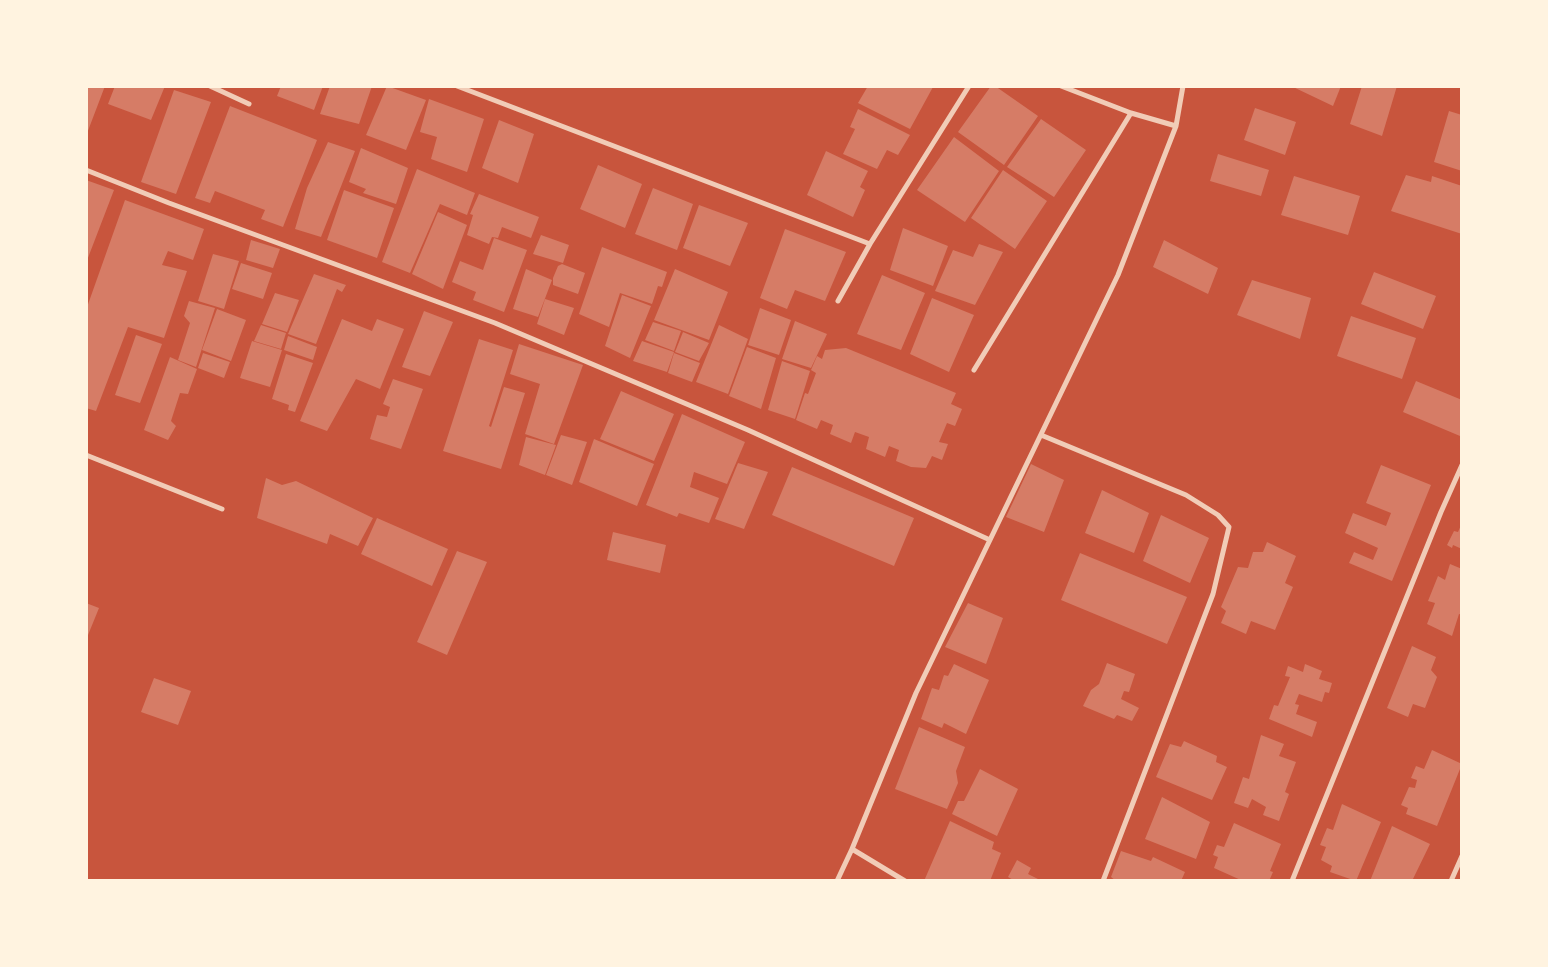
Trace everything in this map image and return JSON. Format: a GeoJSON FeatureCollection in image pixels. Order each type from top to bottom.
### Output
{"type":"FeatureCollection","features":[{"type":"Feature","properties":{"kind":"street"},"geometry":{"type":"LineString","coordinates":[[210,86],[249,104]]}},
{"type":"Feature","properties":{"kind":"street"},"geometry":{"type":"LineString","coordinates":[[457,86],[870,244]]}},
{"type":"Feature","properties":{"kind":"street"},"geometry":{"type":"LineString","coordinates":[[838,300],[870,244],[969,86]]}},
{"type":"Feature","properties":{"kind":"street"},"geometry":{"type":"LineString","coordinates":[[1061,86],[1131,113],[1176,126]]}},
{"type":"Feature","properties":{"kind":"street"},"geometry":{"type":"LineString","coordinates":[[836,881],[852,850],[916,693],[1118,274],[1176,126],[1183,86]]}},
{"type":"Feature","properties":{"kind":"street"},"geometry":{"type":"LineString","coordinates":[[974,370],[1131,113]]}},
{"type":"Feature","properties":{"kind":"street"},"geometry":{"type":"LineString","coordinates":[[86,170],[168,203],[495,323],[748,430],[990,540]]}},
{"type":"Feature","properties":{"kind":"street"},"geometry":{"type":"LineString","coordinates":[[1041,435],[1186,495],[1218,515],[1228,527],[1213,594],[1103,881]]}},
{"type":"Feature","properties":{"kind":"street"},"geometry":{"type":"LineString","coordinates":[[86,455],[222,509]]}},
{"type":"Feature","properties":{"kind":"street"},"geometry":{"type":"LineString","coordinates":[[1292,881],[1441,512],[1462,465]]}},
{"type":"Feature","properties":{"kind":"street"},"geometry":{"type":"LineString","coordinates":[[852,850],[905,881]]}},
{"type":"Feature","properties":{"kind":"street"},"geometry":{"type":"LineString","coordinates":[[1451,881],[1462,856]]}},
{"type":"Feature","properties":{"kind":"building"},"geometry":{"type":"Polygon","coordinates":[[[86,86],[105,86],[86,136],[86,86]]]}},
{"type":"Feature","properties":{"kind":"building"},"geometry":{"type":"Polygon","coordinates":[[[115,86],[165,86],[151,120],[108,104],[115,86]]]}},
{"type":"Feature","properties":{"kind":"building"},"geometry":{"type":"Polygon","coordinates":[[[281,86],[323,86],[314,110],[277,96],[281,86]]]}},
{"type":"Feature","properties":{"kind":"building"},"geometry":{"type":"Polygon","coordinates":[[[330,86],[372,86],[359,124],[320,114],[330,86]]]}},
{"type":"Feature","properties":{"kind":"building"},"geometry":{"type":"Polygon","coordinates":[[[387,86],[426,100],[406,150],[366,135],[387,86]]]}},
{"type":"Feature","properties":{"kind":"building"},"geometry":{"type":"Polygon","coordinates":[[[868,86],[933,87],[910,129],[858,103],[868,86]]]}},
{"type":"Feature","properties":{"kind":"building"},"geometry":{"type":"Polygon","coordinates":[[[991,86],[995,86],[1038,116],[1004,165],[958,132],[991,86]]]}},
{"type":"Feature","properties":{"kind":"building"},"geometry":{"type":"Polygon","coordinates":[[[1291,86],[1341,86],[1333,106],[1291,86]]]}},
{"type":"Feature","properties":{"kind":"building"},"geometry":{"type":"Polygon","coordinates":[[[1362,86],[1397,86],[1382,136],[1350,124],[1362,86]]]}},
{"type":"Feature","properties":{"kind":"building"},"geometry":{"type":"Polygon","coordinates":[[[174,90],[211,102],[176,194],[141,182],[174,90]]]}},
{"type":"Feature","properties":{"kind":"building"},"geometry":{"type":"Polygon","coordinates":[[[429,99],[484,119],[467,172],[431,159],[437,137],[420,132],[429,99]]]}},
{"type":"Feature","properties":{"kind":"building"},"geometry":{"type":"Polygon","coordinates":[[[230,106],[317,140],[283,227],[261,219],[265,210],[215,191],[210,203],[195,198],[230,106]]]}},
{"type":"Feature","properties":{"kind":"building"},"geometry":{"type":"Polygon","coordinates":[[[1255,108],[1296,122],[1285,155],[1244,140],[1255,108]]]}},
{"type":"Feature","properties":{"kind":"building"},"geometry":{"type":"Polygon","coordinates":[[[858,109],[910,135],[898,155],[887,150],[877,169],[843,154],[855,129],[850,127],[858,109]]]}},
{"type":"Feature","properties":{"kind":"building"},"geometry":{"type":"Polygon","coordinates":[[[1449,111],[1462,115],[1462,171],[1434,162],[1449,111]]]}},
{"type":"Feature","properties":{"kind":"building"},"geometry":{"type":"Polygon","coordinates":[[[1041,119],[1086,150],[1054,197],[1007,167],[1041,119]]]}},
{"type":"Feature","properties":{"kind":"building"},"geometry":{"type":"Polygon","coordinates":[[[499,120],[534,134],[518,183],[482,168],[499,120]]]}},
{"type":"Feature","properties":{"kind":"building"},"geometry":{"type":"Polygon","coordinates":[[[954,137],[999,171],[965,222],[917,190],[954,137]]]}},
{"type":"Feature","properties":{"kind":"building"},"geometry":{"type":"Polygon","coordinates":[[[328,142],[355,151],[321,237],[295,229],[307,188],[328,142]]]}},
{"type":"Feature","properties":{"kind":"building"},"geometry":{"type":"Polygon","coordinates":[[[361,148],[408,168],[396,204],[363,193],[366,189],[349,182],[361,148]]]}},
{"type":"Feature","properties":{"kind":"building"},"geometry":{"type":"Polygon","coordinates":[[[826,151],[868,171],[860,187],[865,190],[853,217],[807,195],[826,151]]]}},
{"type":"Feature","properties":{"kind":"building"},"geometry":{"type":"Polygon","coordinates":[[[1218,154],[1269,170],[1261,196],[1210,181],[1218,154]]]}},
{"type":"Feature","properties":{"kind":"building"},"geometry":{"type":"Polygon","coordinates":[[[598,165],[642,184],[625,228],[580,209],[598,165]]]}},
{"type":"Feature","properties":{"kind":"building"},"geometry":{"type":"Polygon","coordinates":[[[417,169],[475,193],[467,215],[440,204],[410,273],[382,262],[417,169]]]}},
{"type":"Feature","properties":{"kind":"building"},"geometry":{"type":"Polygon","coordinates":[[[1003,170],[1047,201],[1015,249],[971,218],[1003,170]]]}},
{"type":"Feature","properties":{"kind":"building"},"geometry":{"type":"Polygon","coordinates":[[[1406,175],[1431,182],[1432,176],[1462,186],[1462,234],[1391,211],[1406,175]]]}},
{"type":"Feature","properties":{"kind":"building"},"geometry":{"type":"Polygon","coordinates":[[[1294,176],[1360,196],[1348,235],[1281,215],[1294,176]]]}},
{"type":"Feature","properties":{"kind":"building"},"geometry":{"type":"Polygon","coordinates":[[[86,180],[114,190],[86,263],[86,180]]]}},
{"type":"Feature","properties":{"kind":"building"},"geometry":{"type":"Polygon","coordinates":[[[653,188],[693,204],[677,250],[635,234],[653,188]]]}},
{"type":"Feature","properties":{"kind":"building"},"geometry":{"type":"Polygon","coordinates":[[[344,190],[394,208],[377,258],[327,240],[344,190]]]}},
{"type":"Feature","properties":{"kind":"building"},"geometry":{"type":"Polygon","coordinates":[[[479,194],[539,217],[531,238],[502,227],[498,238],[492,237],[489,244],[467,235],[473,215],[470,214],[479,194]]]}},
{"type":"Feature","properties":{"kind":"building"},"geometry":{"type":"Polygon","coordinates":[[[125,200],[204,229],[193,260],[168,251],[162,265],[187,271],[164,338],[128,327],[96,411],[86,408],[86,310],[125,200]]]}},
{"type":"Feature","properties":{"kind":"building"},"geometry":{"type":"Polygon","coordinates":[[[699,205],[748,223],[730,266],[683,248],[699,205]]]}},
{"type":"Feature","properties":{"kind":"building"},"geometry":{"type":"Polygon","coordinates":[[[438,212],[467,225],[443,289],[412,274],[438,212]]]}},
{"type":"Feature","properties":{"kind":"building"},"geometry":{"type":"Polygon","coordinates":[[[903,228],[948,246],[933,286],[890,270],[903,228]]]}},
{"type":"Feature","properties":{"kind":"building"},"geometry":{"type":"Polygon","coordinates":[[[785,229],[846,252],[825,301],[795,290],[787,309],[760,298],[785,229]]]}},
{"type":"Feature","properties":{"kind":"building"},"geometry":{"type":"Polygon","coordinates":[[[541,235],[569,245],[563,263],[533,254],[541,235]]]}},
{"type":"Feature","properties":{"kind":"building"},"geometry":{"type":"Polygon","coordinates":[[[494,238],[527,250],[504,312],[473,300],[476,292],[452,282],[460,261],[483,270],[494,238]]]}},
{"type":"Feature","properties":{"kind":"building"},"geometry":{"type":"Polygon","coordinates":[[[251,240],[280,249],[273,268],[246,260],[251,240]]]}},
{"type":"Feature","properties":{"kind":"building"},"geometry":{"type":"Polygon","coordinates":[[[1164,240],[1218,268],[1208,294],[1153,267],[1164,240]]]}},
{"type":"Feature","properties":{"kind":"building"},"geometry":{"type":"Polygon","coordinates":[[[979,244],[1003,252],[975,305],[935,291],[953,250],[973,257],[979,244]]]}},
{"type":"Feature","properties":{"kind":"building"},"geometry":{"type":"Polygon","coordinates":[[[602,247],[667,272],[662,287],[658,286],[652,304],[620,293],[609,327],[579,314],[602,247]]]}},
{"type":"Feature","properties":{"kind":"building"},"geometry":{"type":"Polygon","coordinates":[[[213,254],[239,261],[224,309],[198,301],[213,254]]]}},
{"type":"Feature","properties":{"kind":"building"},"geometry":{"type":"Polygon","coordinates":[[[241,263],[272,273],[263,299],[232,289],[241,263]]]}},
{"type":"Feature","properties":{"kind":"building"},"geometry":{"type":"Polygon","coordinates":[[[562,264],[585,273],[578,294],[553,285],[553,278],[558,266],[562,264]]]}},
{"type":"Feature","properties":{"kind":"building"},"geometry":{"type":"Polygon","coordinates":[[[526,269],[552,280],[538,317],[513,309],[526,269]]]}},
{"type":"Feature","properties":{"kind":"building"},"geometry":{"type":"Polygon","coordinates":[[[675,269],[728,292],[709,340],[654,320],[675,269]]]}},
{"type":"Feature","properties":{"kind":"building"},"geometry":{"type":"Polygon","coordinates":[[[1374,272],[1436,296],[1423,329],[1361,304],[1374,272]]]}},
{"type":"Feature","properties":{"kind":"building"},"geometry":{"type":"Polygon","coordinates":[[[314,274],[346,285],[342,292],[337,289],[316,344],[288,334],[314,274]]]}},
{"type":"Feature","properties":{"kind":"building"},"geometry":{"type":"Polygon","coordinates":[[[882,275],[925,293],[901,350],[857,334],[882,275]]]}},
{"type":"Feature","properties":{"kind":"building"},"geometry":{"type":"Polygon","coordinates":[[[1252,280],[1311,298],[1300,339],[1237,315],[1252,280]]]}},
{"type":"Feature","properties":{"kind":"building"},"geometry":{"type":"Polygon","coordinates":[[[275,293],[299,300],[287,332],[262,324],[275,293]]]}},
{"type":"Feature","properties":{"kind":"building"},"geometry":{"type":"Polygon","coordinates":[[[622,295],[651,306],[630,358],[605,346],[622,295]]]}},
{"type":"Feature","properties":{"kind":"building"},"geometry":{"type":"Polygon","coordinates":[[[932,298],[974,315],[949,372],[910,354],[932,298]]]}},
{"type":"Feature","properties":{"kind":"building"},"geometry":{"type":"Polygon","coordinates":[[[545,299],[574,308],[564,335],[537,324],[545,299]]]}},
{"type":"Feature","properties":{"kind":"building"},"geometry":{"type":"Polygon","coordinates":[[[189,301],[215,308],[196,367],[178,360],[190,323],[184,316],[189,301]]]}},
{"type":"Feature","properties":{"kind":"building"},"geometry":{"type":"Polygon","coordinates":[[[760,308],[791,320],[779,355],[748,345],[760,308]]]}},
{"type":"Feature","properties":{"kind":"building"},"geometry":{"type":"Polygon","coordinates":[[[217,309],[246,320],[231,361],[202,350],[217,309]]]}},
{"type":"Feature","properties":{"kind":"building"},"geometry":{"type":"Polygon","coordinates":[[[424,311],[453,322],[430,376],[402,367],[424,311]]]}},
{"type":"Feature","properties":{"kind":"building"},"geometry":{"type":"Polygon","coordinates":[[[1351,316],[1416,338],[1402,379],[1337,356],[1351,316]]]}},
{"type":"Feature","properties":{"kind":"building"},"geometry":{"type":"Polygon","coordinates":[[[342,319],[372,331],[377,319],[404,329],[380,389],[356,379],[327,431],[300,421],[342,319]]]}},
{"type":"Feature","properties":{"kind":"building"},"geometry":{"type":"Polygon","coordinates":[[[795,321],[827,334],[811,368],[782,359],[795,321]]]}},
{"type":"Feature","properties":{"kind":"building"},"geometry":{"type":"Polygon","coordinates":[[[653,322],[681,331],[674,351],[645,340],[653,322]]]}},
{"type":"Feature","properties":{"kind":"building"},"geometry":{"type":"Polygon","coordinates":[[[261,325],[286,333],[281,349],[254,341],[261,325]]]}},
{"type":"Feature","properties":{"kind":"building"},"geometry":{"type":"Polygon","coordinates":[[[719,325],[748,339],[728,394],[696,382],[719,325]]]}},
{"type":"Feature","properties":{"kind":"building"},"geometry":{"type":"Polygon","coordinates":[[[683,332],[709,343],[699,361],[675,352],[683,332]]]}},
{"type":"Feature","properties":{"kind":"building"},"geometry":{"type":"Polygon","coordinates":[[[136,335],[162,344],[140,403],[115,395],[136,335]]]}},
{"type":"Feature","properties":{"kind":"building"},"geometry":{"type":"Polygon","coordinates":[[[288,336],[317,347],[313,360],[284,350],[288,336]]]}},
{"type":"Feature","properties":{"kind":"building"},"geometry":{"type":"Polygon","coordinates":[[[479,339],[513,350],[489,426],[491,427],[504,387],[525,393],[501,469],[443,451],[479,339]]]}},
{"type":"Feature","properties":{"kind":"building"},"geometry":{"type":"Polygon","coordinates":[[[252,341],[282,350],[270,387],[240,378],[252,341]]]}},
{"type":"Feature","properties":{"kind":"building"},"geometry":{"type":"Polygon","coordinates":[[[642,341],[674,352],[667,372],[633,361],[642,341]]]}},
{"type":"Feature","properties":{"kind":"building"},"geometry":{"type":"Polygon","coordinates":[[[519,344],[583,365],[554,444],[525,434],[540,384],[510,374],[519,344]]]}},
{"type":"Feature","properties":{"kind":"building"},"geometry":{"type":"Polygon","coordinates":[[[747,347],[776,358],[761,409],[729,396],[747,347]]]}},
{"type":"Feature","properties":{"kind":"building"},"geometry":{"type":"Polygon","coordinates":[[[846,348],[956,393],[951,404],[962,409],[955,426],[947,423],[939,442],[948,444],[942,460],[932,456],[926,468],[911,467],[896,461],[899,450],[889,446],[885,457],[866,449],[869,437],[855,432],[851,443],[830,434],[833,425],[821,420],[817,429],[796,420],[805,393],[808,394],[816,373],[811,370],[817,356],[822,359],[825,350],[846,348]]]}},
{"type":"Feature","properties":{"kind":"building"},"geometry":{"type":"Polygon","coordinates":[[[203,353],[230,362],[224,378],[198,368],[203,353]]]}},
{"type":"Feature","properties":{"kind":"building"},"geometry":{"type":"Polygon","coordinates":[[[674,353],[700,363],[692,382],[668,373],[674,353]]]}},
{"type":"Feature","properties":{"kind":"building"},"geometry":{"type":"Polygon","coordinates":[[[286,354],[313,363],[295,412],[288,410],[289,405],[272,399],[286,354]]]}},
{"type":"Feature","properties":{"kind":"building"},"geometry":{"type":"Polygon","coordinates":[[[170,357],[197,369],[188,394],[180,393],[171,421],[176,426],[168,440],[144,430],[170,357]]]}},
{"type":"Feature","properties":{"kind":"building"},"geometry":{"type":"Polygon","coordinates":[[[782,361],[810,371],[795,419],[768,410],[782,361]]]}},
{"type":"Feature","properties":{"kind":"building"},"geometry":{"type":"Polygon","coordinates":[[[393,379],[423,389],[401,449],[370,439],[377,415],[387,417],[390,407],[383,404],[393,379]]]}},
{"type":"Feature","properties":{"kind":"building"},"geometry":{"type":"Polygon","coordinates":[[[1416,381],[1462,400],[1460,436],[1403,412],[1416,381]]]}},
{"type":"Feature","properties":{"kind":"building"},"geometry":{"type":"Polygon","coordinates":[[[621,391],[674,414],[654,461],[600,439],[621,391]]]}},
{"type":"Feature","properties":{"kind":"building"},"geometry":{"type":"Polygon","coordinates":[[[682,414],[745,442],[727,484],[694,472],[690,487],[719,498],[709,523],[679,513],[677,517],[646,505],[682,414]]]}},
{"type":"Feature","properties":{"kind":"building"},"geometry":{"type":"Polygon","coordinates":[[[561,435],[587,442],[572,485],[546,475],[561,435]]]}},
{"type":"Feature","properties":{"kind":"building"},"geometry":{"type":"Polygon","coordinates":[[[526,437],[556,445],[545,475],[519,465],[526,437]]]}},
{"type":"Feature","properties":{"kind":"building"},"geometry":{"type":"Polygon","coordinates":[[[594,439],[654,464],[637,506],[579,482],[594,439]]]}},
{"type":"Feature","properties":{"kind":"building"},"geometry":{"type":"Polygon","coordinates":[[[738,463],[768,472],[744,529],[715,519],[738,463]]]}},
{"type":"Feature","properties":{"kind":"building"},"geometry":{"type":"Polygon","coordinates":[[[1031,464],[1064,480],[1044,532],[1006,517],[1031,464]]]}},
{"type":"Feature","properties":{"kind":"building"},"geometry":{"type":"Polygon","coordinates":[[[1381,465],[1431,485],[1392,581],[1349,563],[1354,552],[1373,560],[1378,548],[1345,533],[1353,513],[1386,526],[1391,513],[1366,503],[1381,465]]]}},
{"type":"Feature","properties":{"kind":"building"},"geometry":{"type":"Polygon","coordinates":[[[792,467],[914,518],[894,566],[772,515],[792,467]]]}},
{"type":"Feature","properties":{"kind":"building"},"geometry":{"type":"Polygon","coordinates":[[[266,478],[282,485],[296,481],[373,518],[358,546],[330,534],[327,544],[257,518],[266,478]]]}},
{"type":"Feature","properties":{"kind":"building"},"geometry":{"type":"Polygon","coordinates":[[[1102,490],[1149,513],[1134,553],[1085,533],[1102,490]]]}},
{"type":"Feature","properties":{"kind":"building"},"geometry":{"type":"Polygon","coordinates":[[[1161,515],[1209,538],[1190,583],[1143,561],[1161,515]]]}},
{"type":"Feature","properties":{"kind":"building"},"geometry":{"type":"Polygon","coordinates":[[[377,518],[448,549],[432,586],[361,554],[377,518]]]}},
{"type":"Feature","properties":{"kind":"building"},"geometry":{"type":"Polygon","coordinates":[[[1462,523],[1462,549],[1453,545],[1452,548],[1447,545],[1454,531],[1458,532],[1462,523]]]}},
{"type":"Feature","properties":{"kind":"building"},"geometry":{"type":"Polygon","coordinates":[[[613,532],[666,545],[660,573],[607,560],[613,532]]]}},
{"type":"Feature","properties":{"kind":"building"},"geometry":{"type":"Polygon","coordinates":[[[1267,542],[1296,556],[1285,583],[1293,587],[1275,630],[1251,621],[1246,634],[1221,623],[1226,611],[1221,607],[1238,567],[1248,568],[1253,552],[1263,552],[1267,542]]]}},
{"type":"Feature","properties":{"kind":"building"},"geometry":{"type":"Polygon","coordinates":[[[457,551],[487,562],[447,655],[417,642],[457,551]]]}},
{"type":"Feature","properties":{"kind":"building"},"geometry":{"type":"Polygon","coordinates":[[[1080,553],[1187,597],[1167,644],[1061,600],[1080,553]]]}},
{"type":"Feature","properties":{"kind":"building"},"geometry":{"type":"Polygon","coordinates":[[[1450,564],[1462,569],[1462,615],[1459,614],[1452,636],[1427,624],[1435,603],[1428,601],[1438,576],[1445,580],[1450,564]]]}},
{"type":"Feature","properties":{"kind":"building"},"geometry":{"type":"Polygon","coordinates":[[[86,603],[99,608],[86,640],[86,603]]]}},
{"type":"Feature","properties":{"kind":"building"},"geometry":{"type":"Polygon","coordinates":[[[968,603],[1003,618],[986,664],[945,647],[968,603]]]}},
{"type":"Feature","properties":{"kind":"building"},"geometry":{"type":"Polygon","coordinates":[[[1412,646],[1436,657],[1431,670],[1437,677],[1425,708],[1413,704],[1408,717],[1387,708],[1412,646]]]}},
{"type":"Feature","properties":{"kind":"building"},"geometry":{"type":"Polygon","coordinates":[[[1107,663],[1135,674],[1129,692],[1124,691],[1121,699],[1139,708],[1132,721],[1117,715],[1114,719],[1083,706],[1091,690],[1099,684],[1107,663]]]}},
{"type":"Feature","properties":{"kind":"building"},"geometry":{"type":"Polygon","coordinates":[[[954,664],[989,680],[966,734],[944,723],[942,728],[921,719],[932,688],[939,690],[944,675],[948,676],[954,664]]]}},
{"type":"Feature","properties":{"kind":"building"},"geometry":{"type":"Polygon","coordinates":[[[1305,664],[1322,671],[1319,679],[1332,683],[1329,693],[1325,692],[1322,702],[1299,694],[1295,704],[1299,705],[1296,714],[1317,722],[1312,737],[1269,719],[1274,705],[1278,706],[1290,677],[1285,676],[1288,666],[1303,672],[1305,664]]]}},
{"type":"Feature","properties":{"kind":"building"},"geometry":{"type":"Polygon","coordinates":[[[154,678],[191,691],[178,725],[141,712],[154,678]]]}},
{"type":"Feature","properties":{"kind":"building"},"geometry":{"type":"Polygon","coordinates":[[[919,727],[965,747],[956,771],[958,783],[947,809],[895,789],[919,727]]]}},
{"type":"Feature","properties":{"kind":"building"},"geometry":{"type":"Polygon","coordinates":[[[1261,735],[1284,744],[1279,756],[1296,762],[1285,792],[1289,794],[1279,821],[1263,815],[1266,807],[1252,799],[1248,808],[1234,803],[1243,777],[1249,779],[1261,735]]]}},
{"type":"Feature","properties":{"kind":"building"},"geometry":{"type":"Polygon","coordinates":[[[1184,741],[1217,756],[1216,762],[1227,767],[1212,800],[1156,777],[1170,744],[1181,747],[1184,741]]]}},
{"type":"Feature","properties":{"kind":"building"},"geometry":{"type":"Polygon","coordinates":[[[1432,750],[1462,764],[1437,826],[1406,814],[1408,808],[1401,805],[1409,787],[1415,788],[1417,780],[1411,778],[1416,766],[1424,769],[1432,750]]]}},
{"type":"Feature","properties":{"kind":"building"},"geometry":{"type":"Polygon","coordinates":[[[980,769],[1018,789],[997,836],[952,814],[958,801],[964,801],[980,769]]]}},
{"type":"Feature","properties":{"kind":"building"},"geometry":{"type":"Polygon","coordinates":[[[1162,797],[1210,822],[1196,859],[1145,839],[1162,797]]]}},
{"type":"Feature","properties":{"kind":"building"},"geometry":{"type":"Polygon","coordinates":[[[1342,804],[1381,822],[1356,881],[1330,872],[1332,866],[1321,860],[1326,847],[1320,845],[1327,828],[1333,830],[1342,804]]]}},
{"type":"Feature","properties":{"kind":"building"},"geometry":{"type":"Polygon","coordinates":[[[950,821],[994,842],[992,849],[1001,853],[990,881],[924,881],[950,821]]]}},
{"type":"Feature","properties":{"kind":"building"},"geometry":{"type":"Polygon","coordinates":[[[1234,823],[1281,844],[1270,871],[1273,872],[1269,881],[1243,881],[1214,868],[1218,857],[1213,855],[1217,845],[1224,847],[1234,823]]]}},
{"type":"Feature","properties":{"kind":"building"},"geometry":{"type":"Polygon","coordinates":[[[1392,826],[1430,844],[1412,881],[1370,881],[1392,826]]]}},
{"type":"Feature","properties":{"kind":"building"},"geometry":{"type":"Polygon","coordinates":[[[1121,851],[1151,861],[1153,857],[1185,872],[1181,881],[1116,881],[1111,877],[1121,851]]]}},
{"type":"Feature","properties":{"kind":"building"},"geometry":{"type":"Polygon","coordinates":[[[1017,860],[1031,868],[1028,874],[1042,881],[1015,881],[1008,877],[1017,860]]]}}]}
